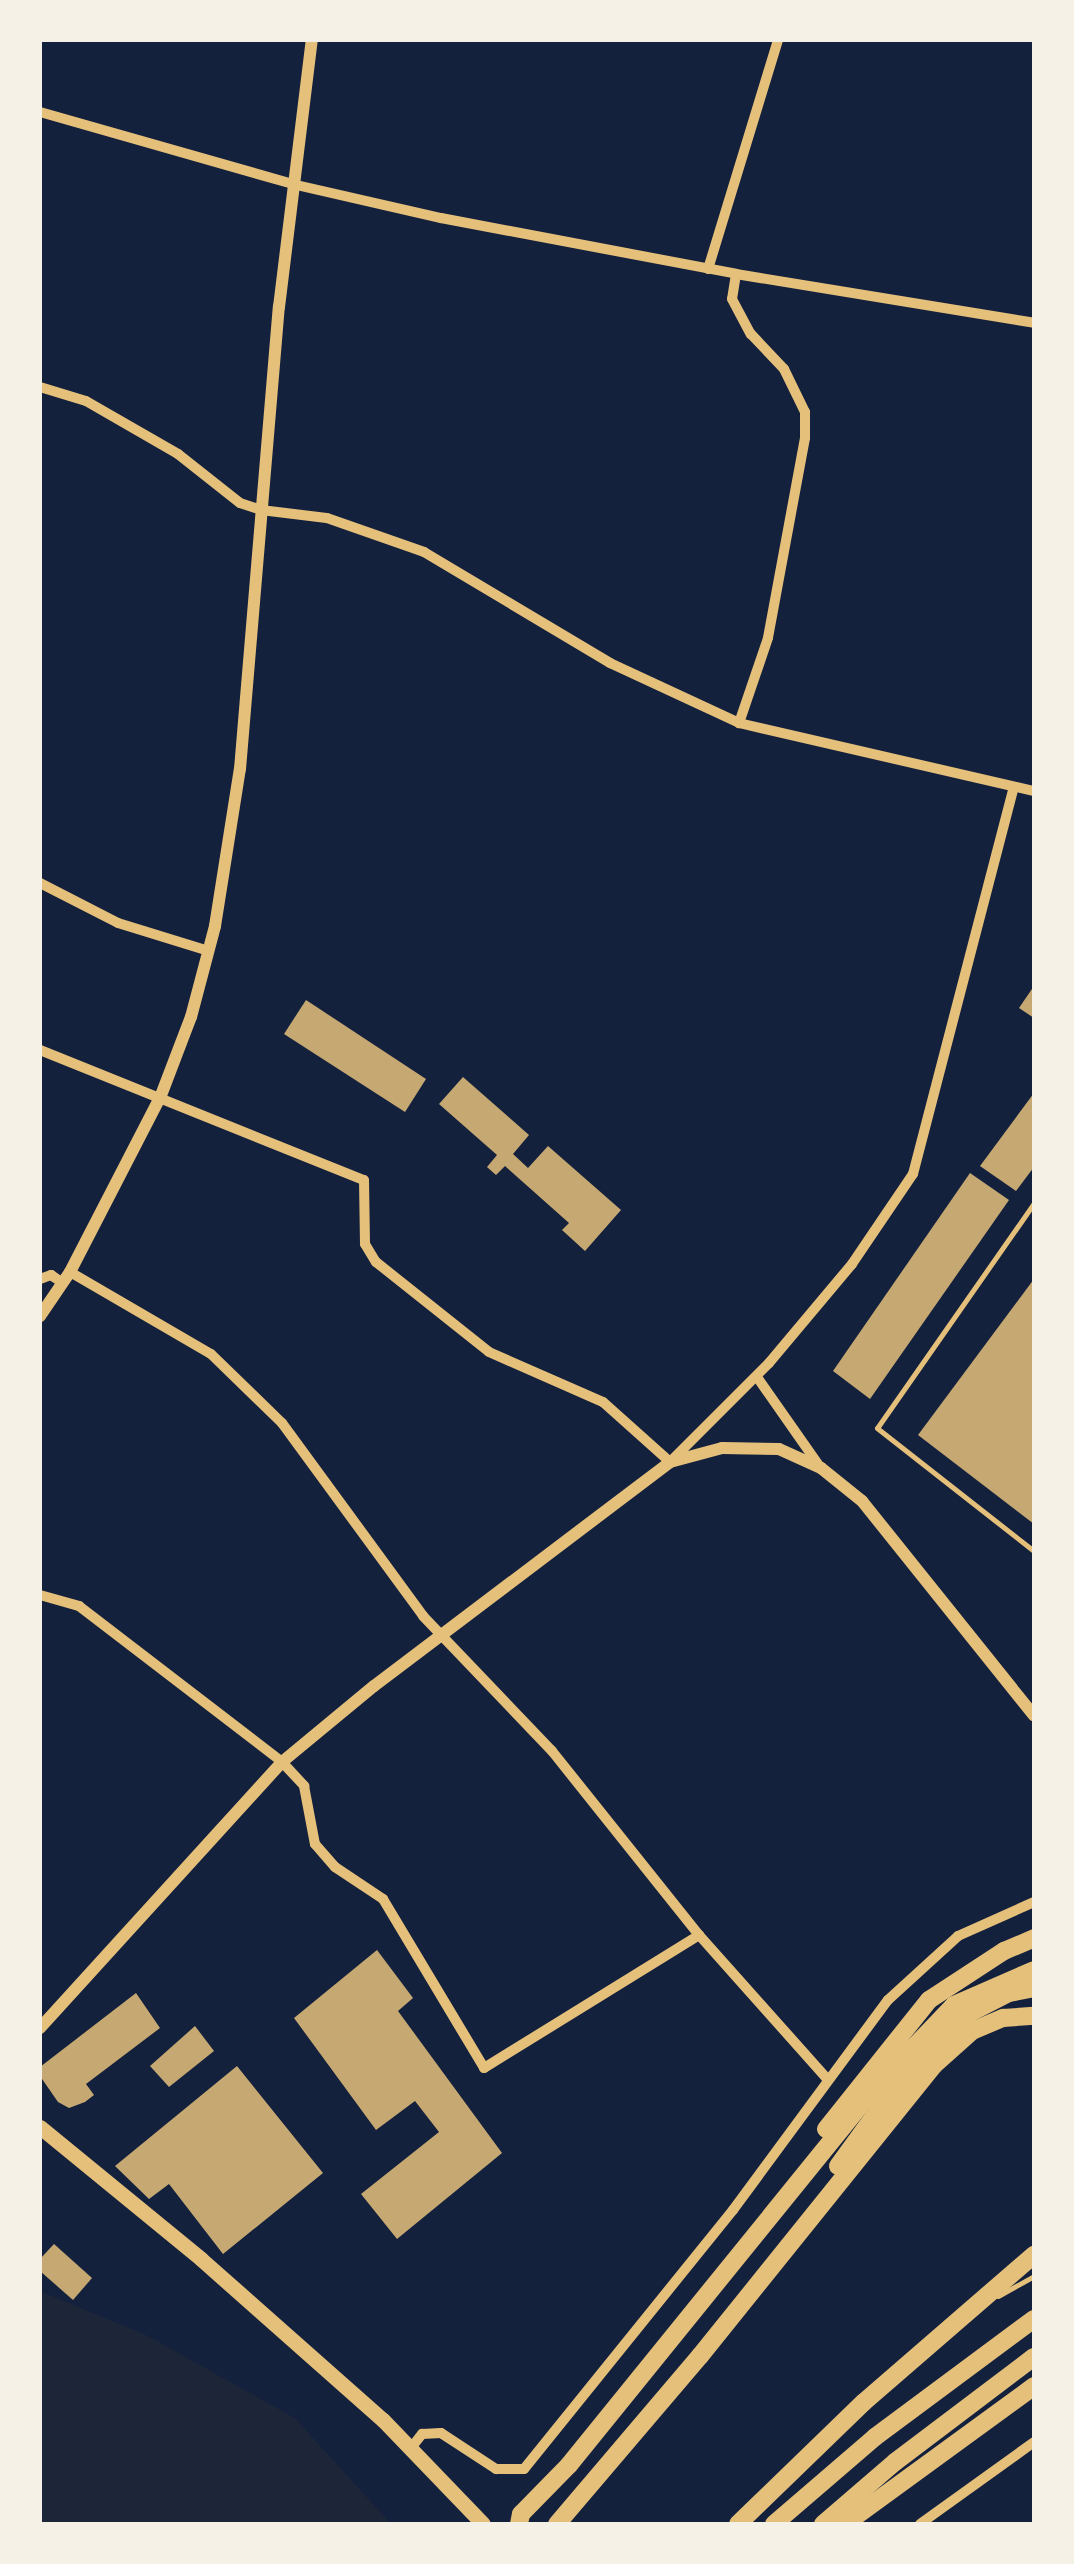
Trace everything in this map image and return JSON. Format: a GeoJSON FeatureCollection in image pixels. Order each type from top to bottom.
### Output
{"type":"FeatureCollection","features":[{"type":"Feature","properties":{"kind":"highway"},"geometry":{"type":"LineString","coordinates":[[674,2334],[852,2094],[930,2000],[1004,1951],[1034,1938]]}},
{"type":"Feature","properties":{"kind":"highway"},"geometry":{"type":"LineString","coordinates":[[519,2524],[521,2514],[568,2465],[871,2092],[954,2005],[1034,1970]]}},
{"type":"Feature","properties":{"kind":"highway"},"geometry":{"type":"LineString","coordinates":[[700,2356],[910,2067],[962,2017],[1009,1994],[1034,1988]]}},
{"type":"Feature","properties":{"kind":"highway"},"geometry":{"type":"LineString","coordinates":[[557,2524],[700,2356],[934,2065],[972,2031],[1003,2018],[1034,2016]]}},
{"type":"Feature","properties":{"kind":"highway"},"geometry":{"type":"LineString","coordinates":[[738,2524],[864,2402],[1034,2255]]}},
{"type":"Feature","properties":{"kind":"highway"},"geometry":{"type":"LineString","coordinates":[[774,2524],[875,2437],[1034,2319]]}},
{"type":"Feature","properties":{"kind":"highway"},"geometry":{"type":"LineString","coordinates":[[823,2524],[894,2462],[1034,2357]]}},
{"type":"Feature","properties":{"kind":"highway"},"geometry":{"type":"LineString","coordinates":[[845,2524],[1034,2386]]}},
{"type":"Feature","properties":{"kind":"main road"},"geometry":{"type":"LineString","coordinates":[[40,2127],[202,2259],[410,2448],[483,2524]]}},
{"type":"Feature","properties":{"kind":"street"},"geometry":{"type":"LineString","coordinates":[[40,1316],[67,1277],[160,1098],[191,1017],[230,850],[292,184],[312,40]]}},
{"type":"Feature","properties":{"kind":"street"},"geometry":{"type":"LineString","coordinates":[[708,269],[778,40]]}},
{"type":"Feature","properties":{"kind":"street"},"geometry":{"type":"LineString","coordinates":[[40,112],[292,184],[441,218],[736,274],[1034,323]]}},
{"type":"Feature","properties":{"kind":"street"},"geometry":{"type":"LineString","coordinates":[[736,274],[732,299],[751,334],[784,368],[805,412],[804,438],[768,638],[739,723]]}},
{"type":"Feature","properties":{"kind":"street"},"geometry":{"type":"LineString","coordinates":[[40,387],[86,401],[178,454],[240,502],[261,510],[327,518],[424,552],[610,664],[739,723],[1034,791]]}},
{"type":"Feature","properties":{"kind":"street"},"geometry":{"type":"LineString","coordinates":[[40,2028],[282,1762],[441,1634],[670,1462],[757,1377],[852,1264],[913,1174],[1014,787]]}},
{"type":"Feature","properties":{"kind":"street"},"geometry":{"type":"LineString","coordinates":[[40,882],[118,923],[208,951]]}},
{"type":"Feature","properties":{"kind":"street"},"geometry":{"type":"LineString","coordinates":[[40,1050],[364,1180],[365,1244],[376,1262],[488,1352],[603,1402],[670,1462]]}},
{"type":"Feature","properties":{"kind":"street"},"geometry":{"type":"LineString","coordinates":[[40,1279],[51,1275],[67,1277],[194,1344],[238,1376],[282,1423],[422,1616],[552,1752],[699,1935],[828,2080]]}},
{"type":"Feature","properties":{"kind":"street"},"geometry":{"type":"LineString","coordinates":[[757,1377],[821,1468]]}},
{"type":"Feature","properties":{"kind":"street"},"geometry":{"type":"LineString","coordinates":[[670,1462],[722,1448],[779,1450],[821,1468],[862,1501],[1032,1709]]}},
{"type":"Feature","properties":{"kind":"street"},"geometry":{"type":"LineString","coordinates":[[40,1595],[79,1606],[282,1762],[304,1786],[315,1844],[335,1866],[383,1899],[484,2068],[699,1935]]}},
{"type":"Feature","properties":{"kind":"street"},"geometry":{"type":"LineString","coordinates":[[410,2448],[422,2434],[441,2433],[496,2469],[524,2468],[733,2210],[888,2000],[958,1936],[1034,1902]]}},
{"type":"Feature","properties":{"kind":"street"},"geometry":{"type":"LineString","coordinates":[[920,2524],[1034,2442]]}},
{"type":"Feature","properties":{"kind":"lane"},"geometry":{"type":"LineString","coordinates":[[1034,1203],[878,1428],[1034,1551]]}},
{"type":"Feature","properties":{"kind":"lane"},"geometry":{"type":"LineString","coordinates":[[973,2309],[1034,2276]]}},
{"type":"Feature","properties":{"kind":"shaded area"},"geometry":{"type":"Polygon","coordinates":[[[40,2291],[146,2335],[295,2418],[391,2524],[40,2524],[40,2291]]]}},
{"type":"Feature","properties":{"kind":"building"},"geometry":{"type":"Polygon","coordinates":[[[1034,986],[1034,1018],[1019,1008],[1034,986]]]}},
{"type":"Feature","properties":{"kind":"building"},"geometry":{"type":"Polygon","coordinates":[[[306,1000],[426,1079],[405,1112],[284,1034],[306,1000]]]}},
{"type":"Feature","properties":{"kind":"building"},"geometry":{"type":"Polygon","coordinates":[[[463,1077],[529,1135],[513,1154],[528,1168],[548,1146],[621,1210],[585,1251],[562,1230],[569,1223],[505,1166],[496,1175],[487,1167],[497,1155],[439,1104],[463,1077]]]}},
{"type":"Feature","properties":{"kind":"building"},"geometry":{"type":"Polygon","coordinates":[[[1034,1093],[1034,1167],[1016,1191],[980,1166],[1034,1093]]]}},
{"type":"Feature","properties":{"kind":"building"},"geometry":{"type":"Polygon","coordinates":[[[970,1173],[1009,1200],[870,1399],[833,1371],[970,1173]]]}},
{"type":"Feature","properties":{"kind":"building"},"geometry":{"type":"Polygon","coordinates":[[[1034,1279],[1034,1524],[918,1435],[1034,1279]]]}},
{"type":"Feature","properties":{"kind":"building"},"geometry":{"type":"Polygon","coordinates":[[[377,1950],[413,1998],[398,2011],[502,2153],[397,2239],[361,2194],[439,2132],[415,2101],[376,2130],[294,2018],[377,1950]]]}},
{"type":"Feature","properties":{"kind":"building"},"geometry":{"type":"Polygon","coordinates":[[[136,1993],[160,2028],[86,2084],[94,2095],[85,2102],[69,2108],[58,2102],[40,2076],[40,2067],[136,1993]]]}},
{"type":"Feature","properties":{"kind":"building"},"geometry":{"type":"Polygon","coordinates":[[[195,2026],[214,2051],[169,2087],[150,2066],[195,2026]]]}},
{"type":"Feature","properties":{"kind":"building"},"geometry":{"type":"Polygon","coordinates":[[[237,2066],[323,2173],[223,2254],[169,2184],[149,2199],[115,2166],[237,2066]]]}},
{"type":"Feature","properties":{"kind":"building"},"geometry":{"type":"Polygon","coordinates":[[[54,2244],[92,2278],[73,2300],[40,2271],[40,2259],[54,2244]]]}}]}
